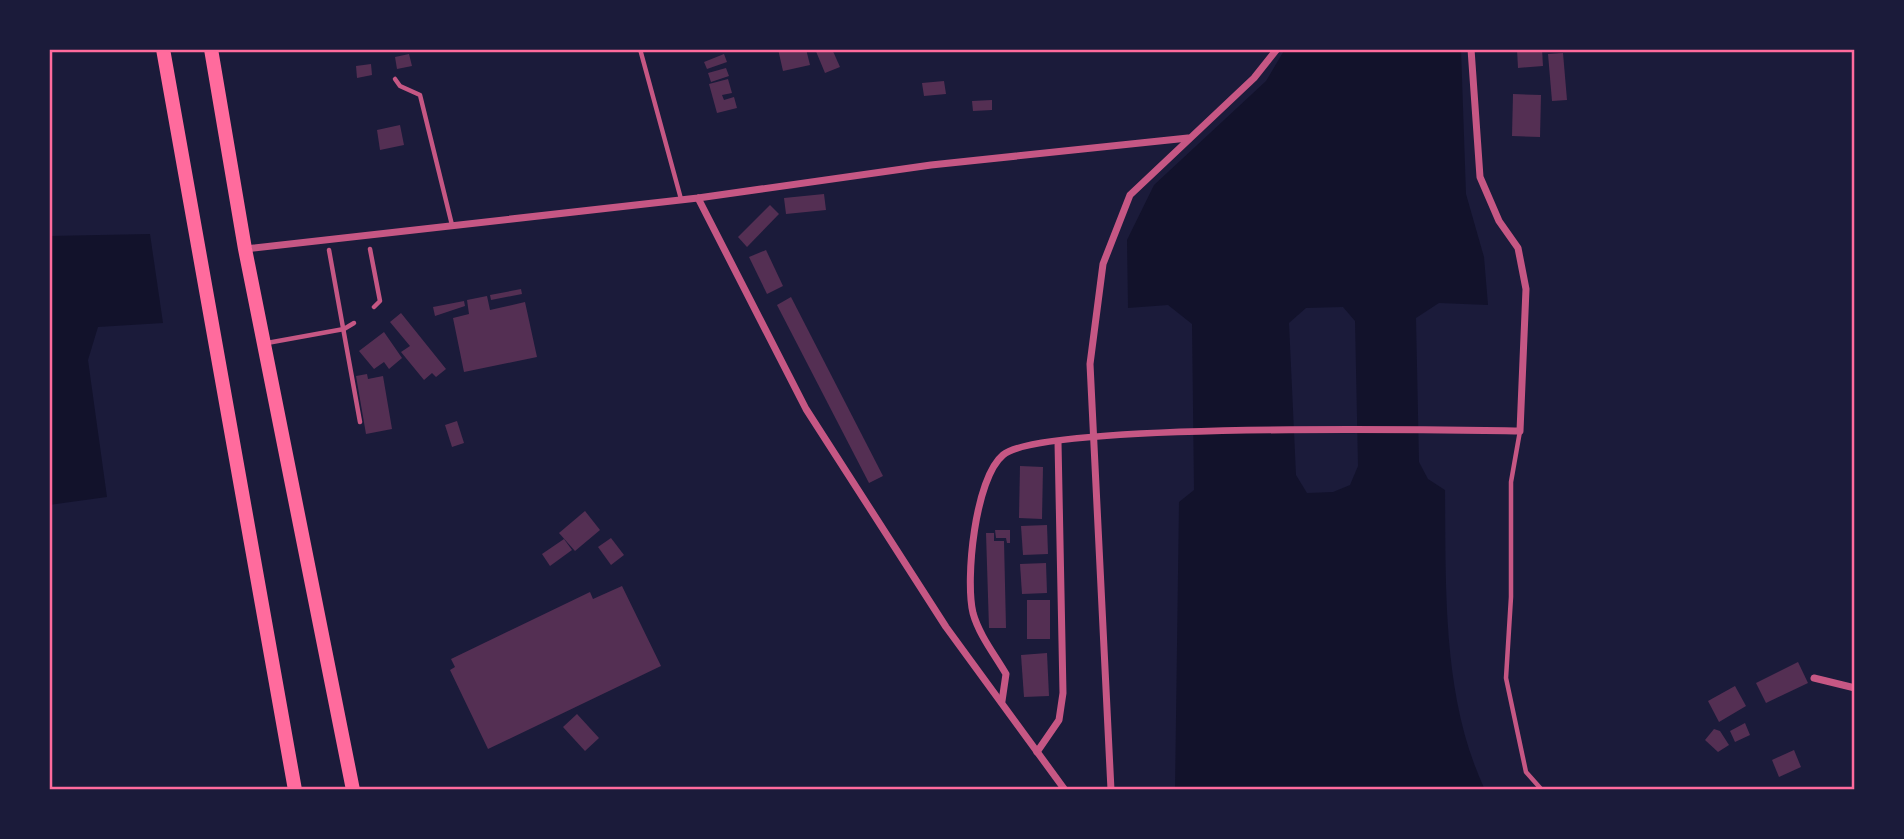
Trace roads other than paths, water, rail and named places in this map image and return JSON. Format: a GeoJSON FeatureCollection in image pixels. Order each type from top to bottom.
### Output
{"type":"FeatureCollection","features":[{"type":"Feature","properties":{"kind":"highway"},"geometry":{"type":"LineString","coordinates":[[163,49],[295,790]]}},
{"type":"Feature","properties":{"kind":"highway"},"geometry":{"type":"LineString","coordinates":[[211,49],[245,249],[329,659],[353,790]]}},
{"type":"Feature","properties":{"kind":"street"},"geometry":{"type":"LineString","coordinates":[[1111,790],[1090,364],[1102,264],[1130,195],[1254,78],[1277,49]]}},
{"type":"Feature","properties":{"kind":"street"},"geometry":{"type":"LineString","coordinates":[[1002,701],[1006,674],[977,626],[972,610],[977,516],[992,467],[1004,454],[1019,448],[1093,437],[1425,428],[1520,431],[1526,289],[1518,248],[1499,221],[1480,177],[1471,49]]}},
{"type":"Feature","properties":{"kind":"street"},"geometry":{"type":"LineString","coordinates":[[245,249],[698,198],[931,165],[1188,138]]}},
{"type":"Feature","properties":{"kind":"street"},"geometry":{"type":"LineString","coordinates":[[698,198],[806,409],[946,627],[1065,790]]}},
{"type":"Feature","properties":{"kind":"street"},"geometry":{"type":"LineString","coordinates":[[1037,752],[1059,720],[1063,693],[1058,442]]}},
{"type":"Feature","properties":{"kind":"street"},"geometry":{"type":"LineString","coordinates":[[1814,678],[1855,688]]}},
{"type":"Feature","properties":{"kind":"lane"},"geometry":{"type":"LineString","coordinates":[[640,49],[681,199]]}},
{"type":"Feature","properties":{"kind":"lane"},"geometry":{"type":"LineString","coordinates":[[395,79],[400,86],[419,95],[452,225]]}},
{"type":"Feature","properties":{"kind":"lane"},"geometry":{"type":"LineString","coordinates":[[370,248],[380,293],[380,301],[374,307]]}},
{"type":"Feature","properties":{"kind":"lane"},"geometry":{"type":"LineString","coordinates":[[329,250],[360,422]]}},
{"type":"Feature","properties":{"kind":"lane"},"geometry":{"type":"LineString","coordinates":[[264,344],[344,328],[354,323]]}},
{"type":"Feature","properties":{"kind":"lane"},"geometry":{"type":"LineString","coordinates":[[1520,431],[1511,482],[1511,597],[1506,678],[1526,772],[1542,790]]}}]}
